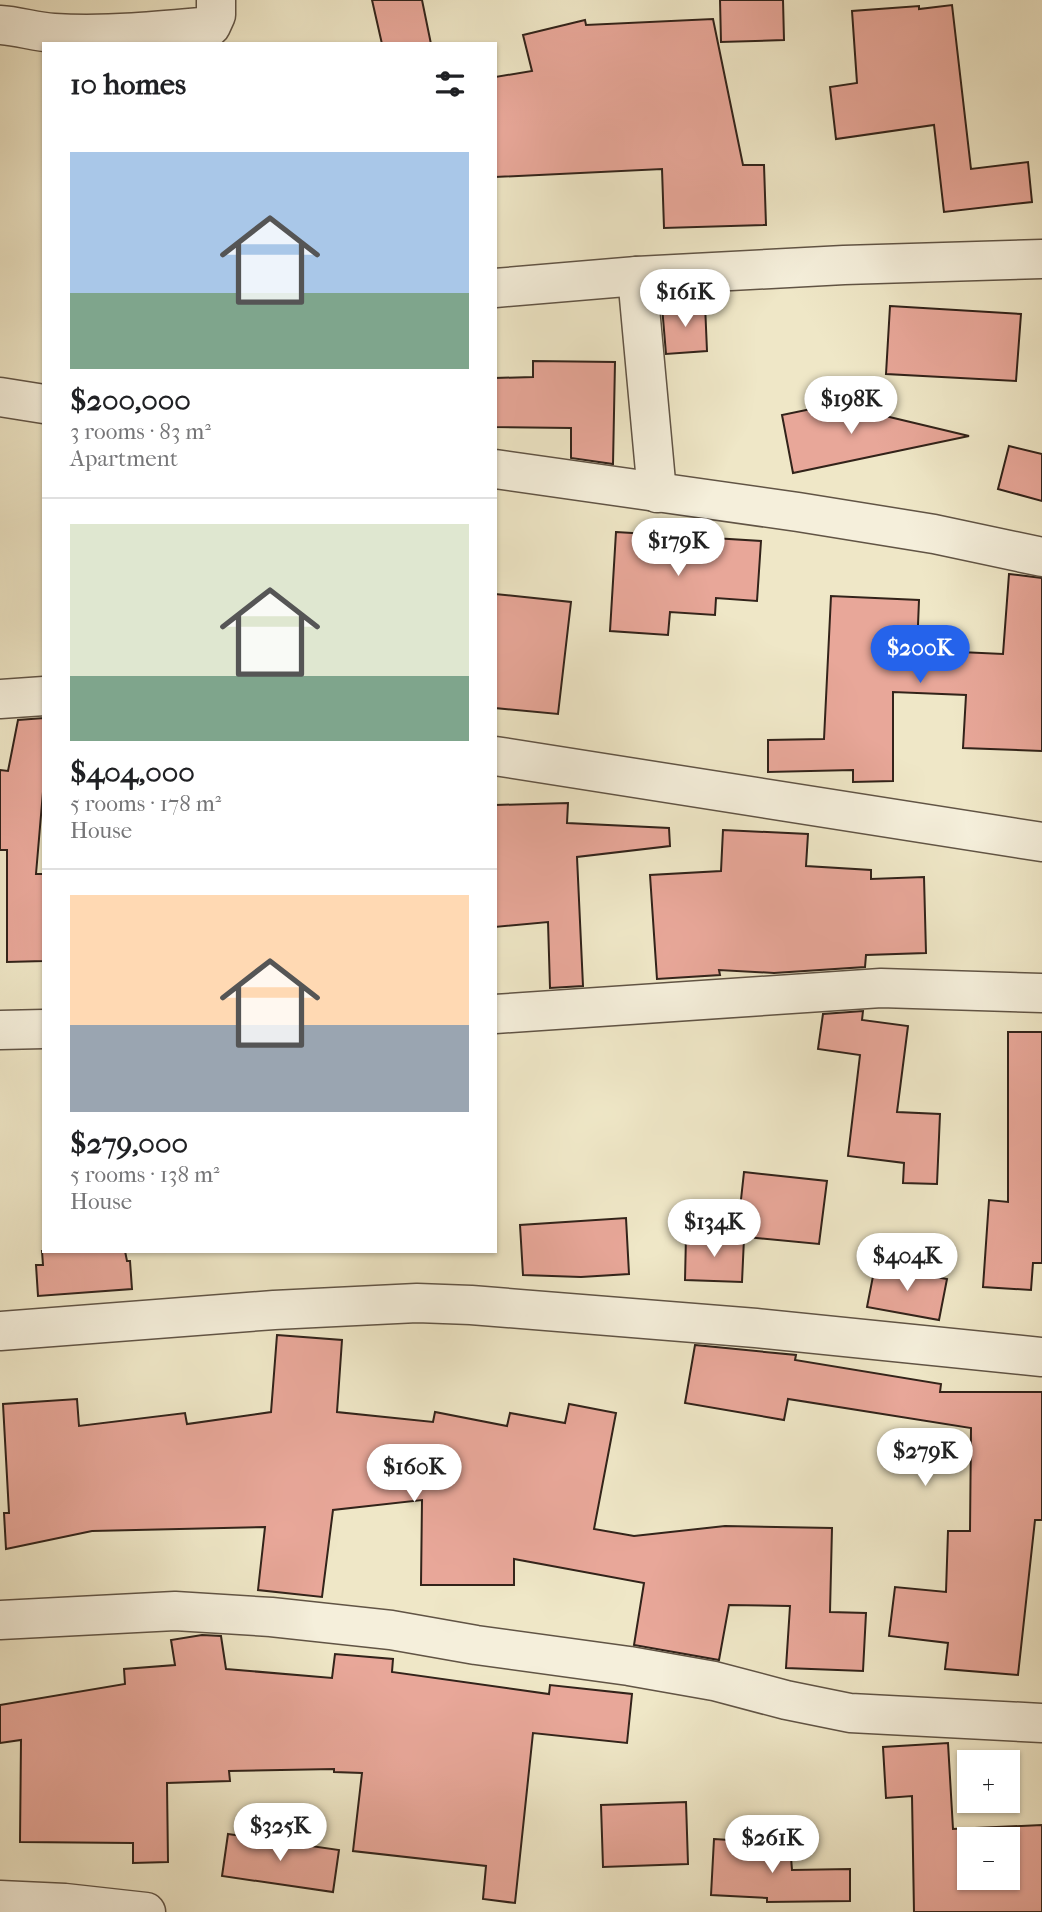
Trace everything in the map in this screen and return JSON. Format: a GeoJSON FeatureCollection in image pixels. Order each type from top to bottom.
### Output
{"type":"FeatureCollection","features":[{"type":"Feature","properties":{"kind":"street"},"geometry":{"type":"LineString","coordinates":[[0,24],[21,26],[50,38],[211,26],[216,15],[216,0]]}},
{"type":"Feature","properties":{"kind":"street"},"geometry":{"type":"LineString","coordinates":[[497,288],[637,276],[844,265],[1042,259]]}},
{"type":"Feature","properties":{"kind":"street"},"geometry":{"type":"LineString","coordinates":[[637,276],[657,493]]}},
{"type":"Feature","properties":{"kind":"street"},"geometry":{"type":"LineString","coordinates":[[0,397],[42,404]]}},
{"type":"Feature","properties":{"kind":"street"},"geometry":{"type":"LineString","coordinates":[[497,469],[920,532],[1042,557]]}},
{"type":"Feature","properties":{"kind":"street"},"geometry":{"type":"LineString","coordinates":[[0,699],[42,696]]}},
{"type":"Feature","properties":{"kind":"street"},"geometry":{"type":"LineString","coordinates":[[497,756],[1042,842]]}},
{"type":"Feature","properties":{"kind":"street"},"geometry":{"type":"LineString","coordinates":[[497,1014],[881,988],[1042,993]]}},
{"type":"Feature","properties":{"kind":"street"},"geometry":{"type":"LineString","coordinates":[[0,1030],[42,1029]]}},
{"type":"Feature","properties":{"kind":"street"},"geometry":{"type":"LineString","coordinates":[[0,1331],[274,1310],[417,1303],[756,1328],[1042,1357]]}},
{"type":"Feature","properties":{"kind":"street"},"geometry":{"type":"LineString","coordinates":[[0,1620],[175,1611],[271,1617],[391,1630],[629,1666],[714,1681],[850,1713],[1042,1723]]}},
{"type":"Feature","properties":{"kind":"street"},"geometry":{"type":"LineString","coordinates":[[0,1900],[65,1903],[146,1912]]}},
{"type":"Feature","properties":{"kind":"building"},"geometry":{"type":"Polygon","coordinates":[[[372,0],[422,0],[431,42],[382,42],[372,0]]]}},
{"type":"Feature","properties":{"kind":"building"},"geometry":{"type":"Polygon","coordinates":[[[720,0],[783,0],[784,40],[721,42],[720,0]]]}},
{"type":"Feature","properties":{"kind":"building"},"geometry":{"type":"Polygon","coordinates":[[[952,5],[971,169],[1028,162],[1032,202],[944,212],[934,125],[836,139],[830,87],[857,83],[852,11],[952,5]]]}},
{"type":"Feature","properties":{"kind":"building"},"geometry":{"type":"Polygon","coordinates":[[[713,19],[743,165],[764,165],[766,225],[664,228],[662,169],[497,177],[497,77],[532,71],[523,35],[585,20],[586,25],[713,19]]]}},
{"type":"Feature","properties":{"kind":"building"},"geometry":{"type":"Polygon","coordinates":[[[705,304],[707,351],[666,354],[662,306],[705,304]]]}},
{"type":"Feature","properties":{"kind":"building"},"geometry":{"type":"Polygon","coordinates":[[[890,306],[1021,314],[1016,381],[886,374],[890,306]]]}},
{"type":"Feature","properties":{"kind":"building"},"geometry":{"type":"Polygon","coordinates":[[[533,361],[615,362],[613,464],[571,458],[571,428],[497,427],[497,378],[533,377],[533,361]]]}},
{"type":"Feature","properties":{"kind":"building"},"geometry":{"type":"Polygon","coordinates":[[[835,404],[969,436],[793,473],[782,415],[835,404]]]}},
{"type":"Feature","properties":{"kind":"building"},"geometry":{"type":"Polygon","coordinates":[[[1009,446],[1042,454],[1042,501],[998,489],[1009,446]]]}},
{"type":"Feature","properties":{"kind":"building"},"geometry":{"type":"Polygon","coordinates":[[[616,532],[761,541],[757,601],[716,598],[715,615],[670,612],[668,635],[610,631],[616,532]]]}},
{"type":"Feature","properties":{"kind":"building"},"geometry":{"type":"Polygon","coordinates":[[[1009,574],[1042,578],[1042,751],[963,748],[966,695],[893,692],[893,781],[853,782],[853,770],[768,772],[768,740],[824,739],[831,596],[919,600],[917,650],[1003,654],[1009,574]]]}},
{"type":"Feature","properties":{"kind":"building"},"geometry":{"type":"Polygon","coordinates":[[[497,594],[571,602],[558,714],[497,708],[497,594]]]}},
{"type":"Feature","properties":{"kind":"building"},"geometry":{"type":"Polygon","coordinates":[[[42,718],[42,804],[36,874],[42,874],[42,961],[7,962],[7,850],[0,850],[0,770],[8,771],[18,720],[42,718]]]}},
{"type":"Feature","properties":{"kind":"building"},"geometry":{"type":"Polygon","coordinates":[[[568,803],[567,823],[669,828],[670,846],[577,857],[583,986],[550,988],[548,922],[497,927],[497,805],[568,803]]]}},
{"type":"Feature","properties":{"kind":"building"},"geometry":{"type":"Polygon","coordinates":[[[723,830],[808,834],[806,866],[871,870],[871,879],[924,877],[926,953],[866,955],[865,967],[774,973],[719,970],[720,975],[657,979],[650,875],[721,871],[723,830]]]}},
{"type":"Feature","properties":{"kind":"building"},"geometry":{"type":"Polygon","coordinates":[[[863,1011],[862,1020],[908,1026],[897,1112],[940,1114],[937,1184],[903,1183],[904,1163],[848,1156],[860,1055],[818,1049],[823,1014],[863,1011]]]}},
{"type":"Feature","properties":{"kind":"building"},"geometry":{"type":"Polygon","coordinates":[[[1008,1032],[1042,1032],[1042,1263],[1033,1263],[1031,1290],[983,1287],[989,1200],[1008,1202],[1008,1032]]]}},
{"type":"Feature","properties":{"kind":"building"},"geometry":{"type":"Polygon","coordinates":[[[744,1172],[827,1181],[819,1244],[737,1236],[744,1172]]]}},
{"type":"Feature","properties":{"kind":"building"},"geometry":{"type":"Polygon","coordinates":[[[626,1218],[629,1274],[581,1277],[523,1275],[520,1225],[626,1218]]]}},
{"type":"Feature","properties":{"kind":"building"},"geometry":{"type":"Polygon","coordinates":[[[686,1236],[744,1238],[742,1282],[685,1280],[686,1236]]]}},
{"type":"Feature","properties":{"kind":"building"},"geometry":{"type":"Polygon","coordinates":[[[42,1253],[125,1253],[127,1261],[130,1261],[132,1289],[38,1296],[36,1265],[43,1265],[42,1253]]]}},
{"type":"Feature","properties":{"kind":"building"},"geometry":{"type":"Polygon","coordinates":[[[875,1266],[947,1279],[939,1320],[867,1307],[875,1266]]]}},
{"type":"Feature","properties":{"kind":"building"},"geometry":{"type":"Polygon","coordinates":[[[277,1335],[342,1340],[337,1412],[433,1422],[435,1412],[507,1426],[510,1413],[565,1423],[569,1404],[616,1413],[594,1529],[634,1536],[725,1526],[832,1528],[830,1612],[866,1613],[863,1671],[786,1668],[790,1606],[729,1605],[719,1660],[634,1645],[644,1583],[514,1559],[514,1585],[421,1585],[422,1500],[333,1510],[322,1597],[258,1590],[265,1527],[92,1531],[6,1549],[4,1513],[9,1513],[3,1404],[77,1399],[79,1426],[185,1413],[187,1424],[271,1412],[277,1335]]]}},
{"type":"Feature","properties":{"kind":"building"},"geometry":{"type":"Polygon","coordinates":[[[695,1345],[796,1355],[795,1360],[941,1384],[940,1392],[1042,1392],[1042,1520],[1035,1520],[1018,1675],[945,1669],[948,1643],[889,1636],[895,1587],[946,1592],[948,1531],[970,1531],[971,1428],[788,1399],[784,1420],[685,1403],[695,1345]]]}},
{"type":"Feature","properties":{"kind":"building"},"geometry":{"type":"Polygon","coordinates":[[[202,1635],[221,1636],[226,1669],[332,1678],[335,1654],[393,1659],[392,1672],[549,1694],[550,1685],[632,1694],[627,1743],[533,1733],[515,1903],[483,1899],[486,1866],[353,1851],[362,1773],[334,1772],[334,1769],[229,1771],[230,1781],[167,1783],[168,1862],[133,1863],[133,1843],[20,1842],[21,1740],[0,1743],[0,1705],[125,1684],[124,1669],[175,1665],[171,1640],[202,1635]]]}},
{"type":"Feature","properties":{"kind":"building"},"geometry":{"type":"Polygon","coordinates":[[[948,1743],[953,1829],[957,1829],[957,1890],[1020,1890],[1020,1827],[998,1827],[1042,1825],[1042,1912],[914,1912],[912,1796],[886,1798],[883,1747],[948,1743]]]}},
{"type":"Feature","properties":{"kind":"building"},"geometry":{"type":"Polygon","coordinates":[[[686,1802],[688,1864],[603,1867],[601,1805],[686,1802]]]}},
{"type":"Feature","properties":{"kind":"building"},"geometry":{"type":"Polygon","coordinates":[[[228,1834],[339,1850],[333,1892],[222,1876],[228,1834]]]}},
{"type":"Feature","properties":{"kind":"building"},"geometry":{"type":"Polygon","coordinates":[[[714,1839],[790,1844],[792,1870],[850,1869],[850,1901],[767,1902],[767,1898],[711,1895],[714,1839]]]}}]}
